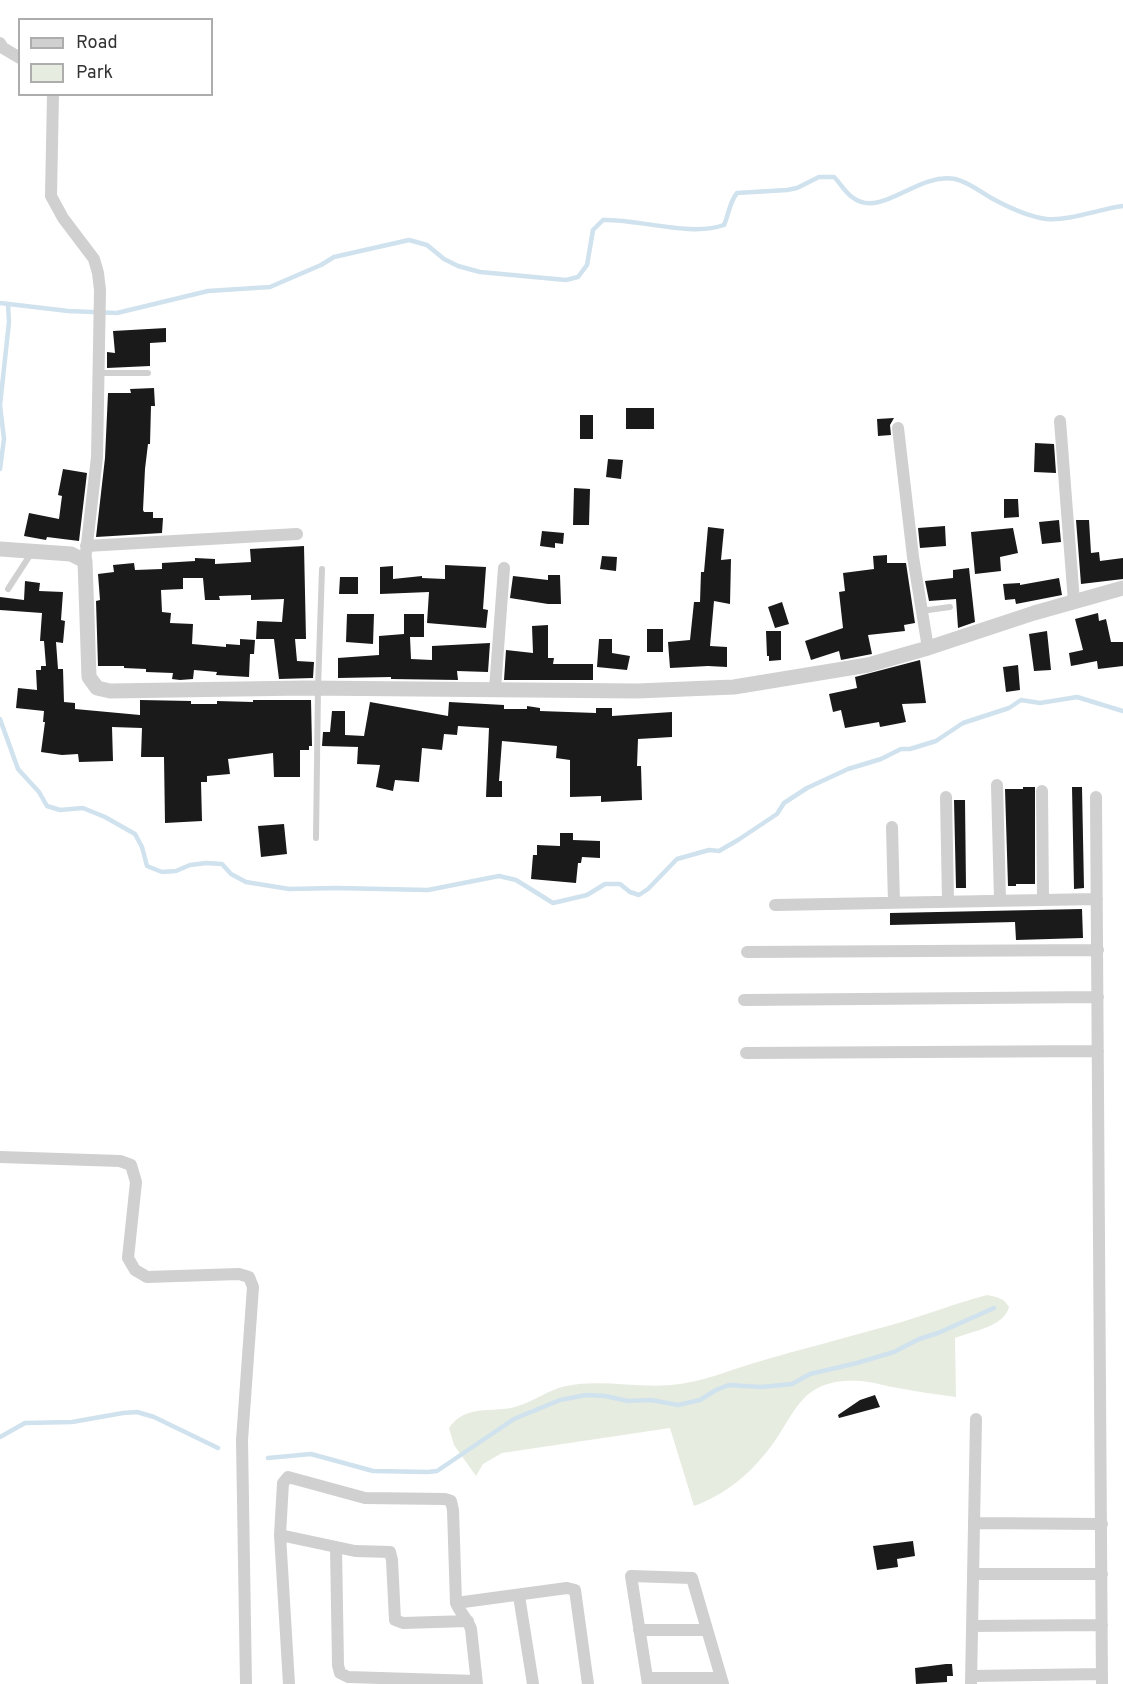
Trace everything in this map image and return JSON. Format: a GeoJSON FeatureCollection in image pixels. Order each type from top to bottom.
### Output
{"type":"FeatureCollection","features":[{"type":"Feature","properties":{"kind":"street"},"geometry":{"type":"LineString","coordinates":[[0,43],[3,48],[18,57]]}},
{"type":"Feature","properties":{"kind":"street"},"geometry":{"type":"LineString","coordinates":[[53,96],[51,196],[63,218],[94,259],[99,273],[97,457],[86,554],[89,677],[97,688],[110,691],[318,688],[637,691],[734,687],[868,665],[1123,588]]}},
{"type":"Feature","properties":{"kind":"street"},"geometry":{"type":"LineString","coordinates":[[1060,421],[1074,602]]}},
{"type":"Feature","properties":{"kind":"street"},"geometry":{"type":"LineString","coordinates":[[898,428],[921,611],[928,648]]}},
{"type":"Feature","properties":{"kind":"street"},"geometry":{"type":"LineString","coordinates":[[0,549],[86,554],[297,534]]}},
{"type":"Feature","properties":{"kind":"street"},"geometry":{"type":"LineString","coordinates":[[495,690],[504,568]]}},
{"type":"Feature","properties":{"kind":"street"},"geometry":{"type":"LineString","coordinates":[[997,785],[1000,900]]}},
{"type":"Feature","properties":{"kind":"street"},"geometry":{"type":"LineString","coordinates":[[1042,791],[1043,900]]}},
{"type":"Feature","properties":{"kind":"street"},"geometry":{"type":"LineString","coordinates":[[946,797],[948,902]]}},
{"type":"Feature","properties":{"kind":"street"},"geometry":{"type":"LineString","coordinates":[[976,1419],[971,1680],[1102,1679],[1096,797]]}},
{"type":"Feature","properties":{"kind":"street"},"geometry":{"type":"LineString","coordinates":[[892,827],[894,903]]}},
{"type":"Feature","properties":{"kind":"street"},"geometry":{"type":"LineString","coordinates":[[776,905],[1097,898]]}},
{"type":"Feature","properties":{"kind":"street"},"geometry":{"type":"LineString","coordinates":[[747,952],[1098,950]]}},
{"type":"Feature","properties":{"kind":"street"},"geometry":{"type":"LineString","coordinates":[[744,1000],[1098,997]]}},
{"type":"Feature","properties":{"kind":"street"},"geometry":{"type":"LineString","coordinates":[[746,1053],[1098,1051]]}},
{"type":"Feature","properties":{"kind":"street"},"geometry":{"type":"LineString","coordinates":[[0,1157],[120,1161],[131,1165],[136,1182],[128,1258],[135,1270],[147,1276],[239,1274],[249,1277],[253,1287],[242,1440],[246,1684]]}},
{"type":"Feature","properties":{"kind":"street"},"geometry":{"type":"LineString","coordinates":[[289,1684],[280,1535],[283,1482],[288,1477],[365,1498],[451,1501],[456,1604],[460,1613],[468,1621],[477,1683],[348,1677],[340,1673],[336,1548]]}},
{"type":"Feature","properties":{"kind":"street"},"geometry":{"type":"LineString","coordinates":[[974,1522],[1102,1524]]}},
{"type":"Feature","properties":{"kind":"street"},"geometry":{"type":"LineString","coordinates":[[280,1535],[336,1548],[390,1552],[396,1620],[403,1623],[468,1621]]}},
{"type":"Feature","properties":{"kind":"street"},"geometry":{"type":"LineString","coordinates":[[973,1574],[1102,1574]]}},
{"type":"Feature","properties":{"kind":"street"},"geometry":{"type":"LineString","coordinates":[[631,1576],[693,1578],[707,1630],[722,1681],[647,1681],[631,1576]]}},
{"type":"Feature","properties":{"kind":"street"},"geometry":{"type":"LineString","coordinates":[[456,1604],[567,1588],[575,1590],[588,1684]]}},
{"type":"Feature","properties":{"kind":"street"},"geometry":{"type":"LineString","coordinates":[[519,1596],[533,1684]]}},
{"type":"Feature","properties":{"kind":"street"},"geometry":{"type":"LineString","coordinates":[[972,1626],[1102,1625]]}},
{"type":"Feature","properties":{"kind":"street"},"geometry":{"type":"LineString","coordinates":[[639,1630],[707,1630]]}},
{"type":"Feature","properties":{"kind":"lane"},"geometry":{"type":"LineString","coordinates":[[99,373],[148,373]]}},
{"type":"Feature","properties":{"kind":"lane"},"geometry":{"type":"LineString","coordinates":[[8,589],[33,550]]}},
{"type":"Feature","properties":{"kind":"lane"},"geometry":{"type":"LineString","coordinates":[[316,838],[322,569]]}},
{"type":"Feature","properties":{"kind":"lane"},"geometry":{"type":"LineString","coordinates":[[921,611],[950,607]]}},
{"type":"Feature","properties":{"kind":"green space"},"geometry":{"type":"Polygon","coordinates":[[[987,1295],[997,1297],[1009,1307],[1006,1314],[994,1324],[955,1338],[956,1397],[855,1381],[843,1381],[817,1388],[800,1403],[756,1465],[728,1489],[694,1506],[670,1428],[502,1453],[483,1464],[476,1476],[454,1445],[449,1428],[455,1420],[471,1412],[515,1407],[566,1386],[592,1383],[671,1385],[703,1379],[987,1295]]]}},
{"type":"Feature","properties":{"kind":"building"},"geometry":{"type":"Polygon","coordinates":[[[166,328],[166,342],[150,343],[150,366],[107,368],[107,352],[115,353],[113,331],[166,328]]]}},
{"type":"Feature","properties":{"kind":"building"},"geometry":{"type":"Polygon","coordinates":[[[154,388],[155,406],[151,406],[150,444],[148,444],[145,469],[143,510],[153,512],[153,518],[163,518],[162,533],[96,537],[105,458],[108,393],[131,393],[130,389],[154,388]]]}},
{"type":"Feature","properties":{"kind":"building"},"geometry":{"type":"Polygon","coordinates":[[[626,408],[654,408],[654,429],[626,429],[626,408]]]}},
{"type":"Feature","properties":{"kind":"building"},"geometry":{"type":"Polygon","coordinates":[[[580,415],[593,415],[593,439],[580,439],[580,415]]]}},
{"type":"Feature","properties":{"kind":"building"},"geometry":{"type":"Polygon","coordinates":[[[894,418],[890,425],[891,435],[878,436],[877,419],[894,418]]]}},
{"type":"Feature","properties":{"kind":"building"},"geometry":{"type":"Polygon","coordinates":[[[1035,443],[1054,444],[1056,473],[1034,472],[1035,443]]]}},
{"type":"Feature","properties":{"kind":"building"},"geometry":{"type":"Polygon","coordinates":[[[608,459],[623,460],[621,479],[606,477],[608,459]]]}},
{"type":"Feature","properties":{"kind":"building"},"geometry":{"type":"Polygon","coordinates":[[[63,469],[87,473],[79,541],[47,537],[46,540],[24,536],[29,513],[59,519],[62,496],[58,495],[63,469]]]}},
{"type":"Feature","properties":{"kind":"building"},"geometry":{"type":"Polygon","coordinates":[[[574,488],[590,489],[589,525],[573,525],[574,488]]]}},
{"type":"Feature","properties":{"kind":"building"},"geometry":{"type":"Polygon","coordinates":[[[1004,499],[1018,499],[1019,517],[1004,518],[1004,499]]]}},
{"type":"Feature","properties":{"kind":"building"},"geometry":{"type":"Polygon","coordinates":[[[1059,520],[1061,542],[1042,544],[1039,522],[1059,520]]]}},
{"type":"Feature","properties":{"kind":"building"},"geometry":{"type":"Polygon","coordinates":[[[1076,520],[1089,520],[1091,553],[1099,552],[1100,561],[1123,558],[1123,579],[1081,584],[1076,520]]]}},
{"type":"Feature","properties":{"kind":"building"},"geometry":{"type":"Polygon","coordinates":[[[945,526],[946,546],[920,548],[918,528],[945,526]]]}},
{"type":"Feature","properties":{"kind":"building"},"geometry":{"type":"Polygon","coordinates":[[[708,527],[724,529],[721,560],[731,559],[730,604],[714,601],[710,646],[727,647],[727,667],[670,668],[668,642],[690,640],[694,602],[700,602],[701,572],[704,572],[708,527]]]}},
{"type":"Feature","properties":{"kind":"building"},"geometry":{"type":"Polygon","coordinates":[[[1013,528],[1018,553],[1000,557],[1001,571],[975,574],[971,532],[1013,528]]]}},
{"type":"Feature","properties":{"kind":"building"},"geometry":{"type":"Polygon","coordinates":[[[542,531],[564,533],[563,544],[555,543],[555,548],[540,546],[542,531]]]}},
{"type":"Feature","properties":{"kind":"building"},"geometry":{"type":"Polygon","coordinates":[[[304,546],[306,639],[295,639],[297,661],[314,662],[313,678],[279,679],[274,639],[256,639],[257,621],[282,622],[284,599],[251,600],[251,595],[219,596],[220,600],[205,600],[203,578],[183,578],[183,589],[161,590],[162,612],[171,613],[170,623],[193,624],[192,644],[226,647],[226,644],[240,645],[240,639],[255,640],[254,654],[250,654],[249,677],[216,675],[217,672],[194,670],[193,679],[180,680],[172,679],[173,673],[146,672],[146,669],[124,668],[124,666],[98,666],[96,601],[100,600],[98,574],[114,572],[113,565],[134,563],[135,570],[162,569],[162,563],[195,561],[195,558],[215,559],[215,564],[251,562],[250,549],[304,546]]]}},
{"type":"Feature","properties":{"kind":"building"},"geometry":{"type":"Polygon","coordinates":[[[887,555],[887,563],[906,563],[915,623],[904,625],[905,631],[868,635],[872,654],[841,660],[839,651],[811,660],[805,641],[843,628],[839,592],[845,591],[843,573],[874,569],[873,556],[887,555]]]}},
{"type":"Feature","properties":{"kind":"building"},"geometry":{"type":"Polygon","coordinates":[[[602,556],[617,557],[616,571],[600,569],[602,556]]]}},
{"type":"Feature","properties":{"kind":"building"},"geometry":{"type":"Polygon","coordinates":[[[445,565],[486,567],[483,609],[488,610],[486,628],[427,623],[429,592],[380,594],[380,567],[393,566],[393,579],[422,576],[422,578],[445,579],[445,565]]]}},
{"type":"Feature","properties":{"kind":"building"},"geometry":{"type":"Polygon","coordinates":[[[969,568],[975,622],[958,628],[956,599],[929,601],[925,581],[953,578],[953,570],[969,568]]]}},
{"type":"Feature","properties":{"kind":"building"},"geometry":{"type":"Polygon","coordinates":[[[548,575],[560,575],[561,604],[510,598],[513,576],[548,580],[548,575]]]}},
{"type":"Feature","properties":{"kind":"building"},"geometry":{"type":"Polygon","coordinates":[[[340,577],[358,577],[358,594],[339,594],[340,577]]]}},
{"type":"Feature","properties":{"kind":"building"},"geometry":{"type":"Polygon","coordinates":[[[1059,578],[1062,595],[1016,604],[1015,599],[1005,600],[1003,584],[1020,583],[1020,585],[1059,578]]]}},
{"type":"Feature","properties":{"kind":"building"},"geometry":{"type":"Polygon","coordinates":[[[25,581],[40,583],[39,591],[63,592],[61,620],[65,621],[63,643],[56,642],[58,669],[63,669],[64,702],[75,703],[75,709],[140,715],[140,700],[217,704],[217,701],[311,700],[312,746],[309,746],[309,750],[300,750],[300,777],[274,777],[273,753],[228,759],[230,774],[207,776],[207,782],[201,782],[202,821],[165,823],[164,757],[141,757],[142,728],[112,727],[113,761],[79,762],[78,754],[62,755],[41,752],[45,722],[43,722],[44,711],[16,708],[18,688],[37,690],[36,670],[41,670],[41,666],[46,666],[44,641],[40,641],[42,613],[0,610],[0,597],[24,600],[25,581]]]}},
{"type":"Feature","properties":{"kind":"building"},"geometry":{"type":"Polygon","coordinates":[[[782,602],[789,624],[775,628],[768,607],[782,602]]]}},
{"type":"Feature","properties":{"kind":"building"},"geometry":{"type":"Polygon","coordinates":[[[1098,613],[1099,621],[1106,619],[1111,642],[1123,642],[1123,666],[1098,669],[1097,661],[1071,666],[1069,653],[1083,650],[1075,619],[1098,613]]]}},
{"type":"Feature","properties":{"kind":"building"},"geometry":{"type":"Polygon","coordinates":[[[347,614],[374,614],[373,644],[346,642],[347,614]]]}},
{"type":"Feature","properties":{"kind":"building"},"geometry":{"type":"Polygon","coordinates":[[[404,614],[424,614],[424,637],[410,637],[411,659],[432,660],[432,646],[490,643],[488,672],[457,671],[458,680],[391,679],[391,677],[338,678],[338,658],[379,655],[379,636],[404,634],[404,614]]]}},
{"type":"Feature","properties":{"kind":"building"},"geometry":{"type":"Polygon","coordinates":[[[548,625],[548,658],[554,658],[553,664],[593,664],[593,680],[504,680],[506,650],[533,653],[532,626],[548,625]]]}},
{"type":"Feature","properties":{"kind":"building"},"geometry":{"type":"Polygon","coordinates":[[[647,629],[663,629],[663,652],[647,652],[647,629]]]}},
{"type":"Feature","properties":{"kind":"building"},"geometry":{"type":"Polygon","coordinates":[[[766,631],[781,631],[781,660],[769,661],[766,631]]]}},
{"type":"Feature","properties":{"kind":"building"},"geometry":{"type":"Polygon","coordinates":[[[1047,631],[1051,670],[1034,671],[1029,634],[1047,631]]]}},
{"type":"Feature","properties":{"kind":"building"},"geometry":{"type":"Polygon","coordinates":[[[599,639],[612,639],[612,653],[630,656],[627,670],[597,667],[599,639]]]}},
{"type":"Feature","properties":{"kind":"building"},"geometry":{"type":"Polygon","coordinates":[[[920,660],[926,703],[902,704],[906,722],[880,727],[879,722],[845,728],[841,710],[833,712],[829,694],[857,688],[855,677],[920,660]]]}},
{"type":"Feature","properties":{"kind":"building"},"geometry":{"type":"Polygon","coordinates":[[[1018,665],[1020,690],[1006,692],[1003,667],[1018,665]]]}},
{"type":"Feature","properties":{"kind":"building"},"geometry":{"type":"Polygon","coordinates":[[[370,702],[448,716],[449,702],[504,705],[504,709],[527,709],[527,706],[540,708],[540,711],[596,713],[596,708],[612,708],[612,716],[672,712],[672,737],[638,739],[637,766],[641,766],[642,800],[601,802],[601,796],[570,797],[570,760],[556,758],[557,746],[502,741],[499,781],[502,781],[502,797],[486,797],[489,728],[458,726],[457,735],[444,734],[442,750],[422,748],[419,782],[395,780],[393,791],[376,787],[380,765],[357,764],[358,747],[322,746],[323,732],[330,732],[332,711],[345,711],[345,735],[364,736],[370,702]]]}},
{"type":"Feature","properties":{"kind":"building"},"geometry":{"type":"Polygon","coordinates":[[[1023,787],[1035,787],[1035,884],[1008,886],[1005,789],[1023,789],[1023,787]]]}},
{"type":"Feature","properties":{"kind":"building"},"geometry":{"type":"Polygon","coordinates":[[[1072,787],[1082,787],[1084,888],[1074,889],[1072,787]]]}},
{"type":"Feature","properties":{"kind":"building"},"geometry":{"type":"Polygon","coordinates":[[[954,800],[965,800],[966,888],[956,888],[954,800]]]}},
{"type":"Feature","properties":{"kind":"building"},"geometry":{"type":"Polygon","coordinates":[[[284,824],[287,854],[261,857],[258,826],[284,824]]]}},
{"type":"Feature","properties":{"kind":"building"},"geometry":{"type":"Polygon","coordinates":[[[560,833],[573,833],[573,840],[600,841],[600,858],[582,857],[581,863],[578,863],[576,883],[531,879],[533,855],[537,855],[537,845],[560,846],[560,833]]]}},
{"type":"Feature","properties":{"kind":"building"},"geometry":{"type":"Polygon","coordinates":[[[1082,909],[1083,938],[1016,940],[1015,922],[890,925],[890,913],[1082,909]]]}},
{"type":"Feature","properties":{"kind":"building"},"geometry":{"type":"Polygon","coordinates":[[[875,1395],[880,1407],[839,1418],[838,1415],[860,1400],[875,1395]]]}},
{"type":"Feature","properties":{"kind":"building"},"geometry":{"type":"Polygon","coordinates":[[[913,1541],[915,1556],[897,1559],[898,1567],[877,1570],[873,1546],[913,1541]]]}},
{"type":"Feature","properties":{"kind":"building"},"geometry":{"type":"Polygon","coordinates":[[[952,1664],[953,1676],[947,1676],[947,1682],[916,1684],[915,1668],[952,1664]]]}},
{"type":"Feature","properties":{"kind":"waterway"},"geometry":{"type":"LineString","coordinates":[[0,303],[68,311],[117,313],[208,291],[270,287],[334,257],[409,240],[427,245],[444,259],[458,266],[480,272],[566,280],[578,277],[587,265],[593,230],[603,220],[681,228],[711,228],[724,225],[737,193],[787,190],[797,188],[819,177],[834,177],[849,195],[863,203],[887,200],[927,182],[955,179],[1014,209],[1047,219],[1065,218],[1123,206]]}},
{"type":"Feature","properties":{"kind":"waterway"},"geometry":{"type":"LineString","coordinates":[[0,469],[4,439],[0,405],[9,322],[8,304]]}},
{"type":"Feature","properties":{"kind":"waterway"},"geometry":{"type":"LineString","coordinates":[[0,719],[18,769],[39,792],[47,806],[60,810],[83,808],[135,834],[142,847],[147,866],[162,872],[176,871],[190,865],[222,864],[231,874],[246,882],[289,889],[428,890],[499,876],[516,880],[553,903],[587,895],[605,884],[620,884],[630,892],[639,895],[648,889],[677,859],[709,850],[719,851],[777,814],[784,803],[807,788],[848,769],[881,759],[901,749],[910,749],[936,741],[963,723],[1009,708],[1021,700],[1040,703],[1077,697],[1123,711]]}},
{"type":"Feature","properties":{"kind":"waterway"},"geometry":{"type":"LineString","coordinates":[[268,1458],[311,1454],[373,1471],[437,1471],[514,1419],[560,1400],[586,1395],[628,1401],[651,1400],[678,1405],[700,1400],[729,1385],[761,1387],[792,1384],[810,1374],[894,1352],[919,1339],[994,1308]]}},
{"type":"Feature","properties":{"kind":"waterway"},"geometry":{"type":"LineString","coordinates":[[0,1437],[25,1423],[72,1422],[137,1412],[154,1417],[218,1448]]}}]}
